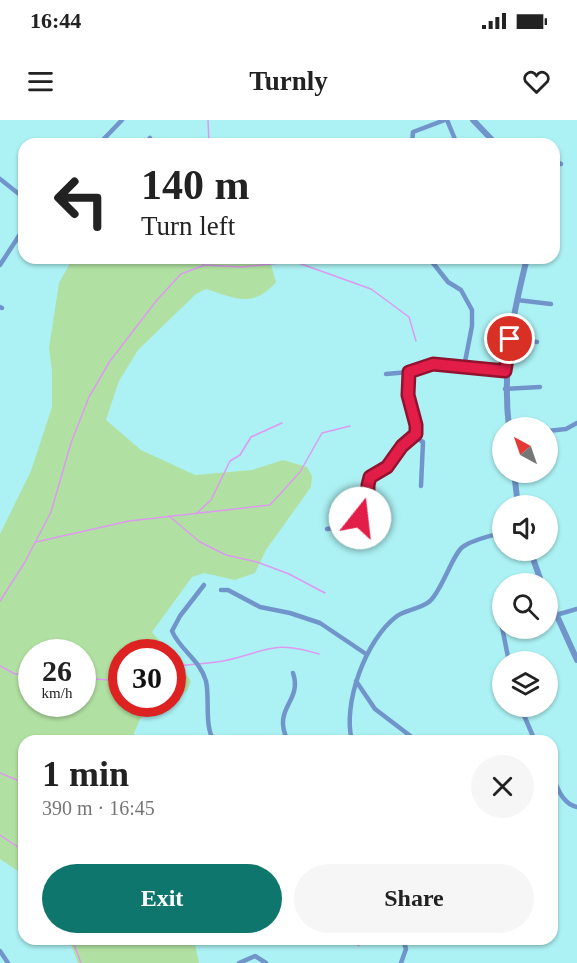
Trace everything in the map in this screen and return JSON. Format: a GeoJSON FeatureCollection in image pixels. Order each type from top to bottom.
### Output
{"type":"FeatureCollection","features":[{"type":"Feature","properties":{"kind":"street"},"geometry":{"type":"LineString","coordinates":[[105,138],[122,120]]}},
{"type":"Feature","properties":{"kind":"street"},"geometry":{"type":"LineString","coordinates":[[412,138],[413,132],[446,120],[454,138]]}},
{"type":"Feature","properties":{"kind":"street"},"geometry":{"type":"LineString","coordinates":[[473,120],[491,138]]}},
{"type":"Feature","properties":{"kind":"street"},"geometry":{"type":"LineString","coordinates":[[480,126],[486,120]]}},
{"type":"Feature","properties":{"kind":"street"},"geometry":{"type":"LineString","coordinates":[[0,179],[18,193]]}},
{"type":"Feature","properties":{"kind":"street"},"geometry":{"type":"LineString","coordinates":[[0,265],[18,237]]}},
{"type":"Feature","properties":{"kind":"street"},"geometry":{"type":"LineString","coordinates":[[434,264],[448,282],[461,290],[472,310],[472,326],[464,367]]}},
{"type":"Feature","properties":{"kind":"street"},"geometry":{"type":"LineString","coordinates":[[507,417],[505,371],[526,264]]}},
{"type":"Feature","properties":{"kind":"street"},"geometry":{"type":"LineString","coordinates":[[517,300],[551,304]]}},
{"type":"Feature","properties":{"kind":"street"},"geometry":{"type":"LineString","coordinates":[[510,339],[537,342]]}},
{"type":"Feature","properties":{"kind":"street"},"geometry":{"type":"LineString","coordinates":[[386,374],[409,372],[433,364],[505,371]]}},
{"type":"Feature","properties":{"kind":"street"},"geometry":{"type":"LineString","coordinates":[[409,372],[409,402],[418,439],[423,442],[421,486]]}},
{"type":"Feature","properties":{"kind":"street"},"geometry":{"type":"LineString","coordinates":[[504,389],[540,387]]}},
{"type":"Feature","properties":{"kind":"street"},"geometry":{"type":"LineString","coordinates":[[558,430],[566,429],[577,423]]}},
{"type":"Feature","properties":{"kind":"street"},"geometry":{"type":"LineString","coordinates":[[327,529],[348,526],[360,518],[368,501],[370,477],[387,467],[402,446],[416,434],[417,429]]}},
{"type":"Feature","properties":{"kind":"street"},"geometry":{"type":"LineString","coordinates":[[351,735],[357,681],[366,654],[397,616],[431,600],[464,545],[492,535]]}},
{"type":"Feature","properties":{"kind":"street"},"geometry":{"type":"LineString","coordinates":[[204,585],[180,616],[172,631],[202,670],[209,706],[211,735]]}},
{"type":"Feature","properties":{"kind":"street"},"geometry":{"type":"LineString","coordinates":[[221,590],[228,590],[260,607],[317,621],[366,654]]}},
{"type":"Feature","properties":{"kind":"street"},"geometry":{"type":"LineString","coordinates":[[558,614],[577,609]]}},
{"type":"Feature","properties":{"kind":"street"},"geometry":{"type":"LineString","coordinates":[[558,619],[577,660]]}},
{"type":"Feature","properties":{"kind":"street"},"geometry":{"type":"LineString","coordinates":[[285,735],[281,726],[283,714],[296,686],[293,673]]}},
{"type":"Feature","properties":{"kind":"street"},"geometry":{"type":"LineString","coordinates":[[357,681],[378,712],[409,735]]}},
{"type":"Feature","properties":{"kind":"street"},"geometry":{"type":"LineString","coordinates":[[525,717],[532,735]]}},
{"type":"Feature","properties":{"kind":"street"},"geometry":{"type":"LineString","coordinates":[[558,788],[564,800],[577,807]]}},
{"type":"Feature","properties":{"kind":"street"},"geometry":{"type":"LineString","coordinates":[[400,963],[406,950],[405,945]]}},
{"type":"Feature","properties":{"kind":"street"},"geometry":{"type":"LineString","coordinates":[[0,951],[8,963]]}},
{"type":"Feature","properties":{"kind":"street"},"geometry":{"type":"LineString","coordinates":[[239,963],[255,956],[266,963]]}},
{"type":"Feature","properties":{"kind":"green space"},"geometry":{"type":"Polygon","coordinates":[[[70,264],[271,264],[276,282],[259,296],[234,298],[206,289],[196,294],[138,350],[119,381],[106,420],[141,450],[195,475],[252,470],[283,460],[307,467],[312,476],[311,487],[266,550],[255,573],[235,580],[204,573],[192,577],[152,632],[158,639],[108,639],[108,717],[143,717],[133,735],[18,735],[18,871],[0,859],[0,534],[31,471],[52,407],[52,371],[49,348],[59,283],[70,264]]]}},
{"type":"Feature","properties":{"kind":"green space"},"geometry":{"type":"Polygon","coordinates":[[[186,674],[191,681],[186,692],[186,674]]]}},
{"type":"Feature","properties":{"kind":"green space"},"geometry":{"type":"Polygon","coordinates":[[[71,945],[195,945],[199,963],[78,963],[71,945]]]}},
{"type":"Feature","properties":{"kind":"waterway"},"geometry":{"type":"LineString","coordinates":[[208,120],[209,138]]}},
{"type":"Feature","properties":{"kind":"waterway"},"geometry":{"type":"LineString","coordinates":[[0,601],[25,562],[51,512],[71,443],[89,397],[110,361],[157,300],[181,274],[205,265],[242,267],[270,264]]}},
{"type":"Feature","properties":{"kind":"waterway"},"geometry":{"type":"LineString","coordinates":[[301,264],[371,289],[409,317],[416,341]]}},
{"type":"Feature","properties":{"kind":"waterway"},"geometry":{"type":"LineString","coordinates":[[196,514],[211,500],[230,461],[240,455],[251,437],[282,423]]}},
{"type":"Feature","properties":{"kind":"waterway"},"geometry":{"type":"LineString","coordinates":[[36,542],[129,521],[270,505],[300,472],[322,433],[350,426]]}},
{"type":"Feature","properties":{"kind":"waterway"},"geometry":{"type":"LineString","coordinates":[[169,516],[200,542],[226,555],[257,562],[289,574],[325,593]]}},
{"type":"Feature","properties":{"kind":"waterway"},"geometry":{"type":"LineString","coordinates":[[186,665],[223,661],[280,647],[319,654]]}},
{"type":"Feature","properties":{"kind":"waterway"},"geometry":{"type":"LineString","coordinates":[[0,666],[18,674]]}},
{"type":"Feature","properties":{"kind":"waterway"},"geometry":{"type":"LineString","coordinates":[[96,679],[108,680]]}},
{"type":"Feature","properties":{"kind":"waterway"},"geometry":{"type":"LineString","coordinates":[[0,773],[18,780]]}},
{"type":"Feature","properties":{"kind":"waterway"},"geometry":{"type":"LineString","coordinates":[[0,835],[18,847]]}},
{"type":"Feature","properties":{"kind":"waterway"},"geometry":{"type":"LineString","coordinates":[[74,945],[81,963]]}},
{"type":"Feature","properties":{"kind":"route"},"geometry":{"type":"LineString","coordinates":[[360,518],[368,501],[370,477],[387,467],[400,448],[416,434],[417,429],[410,409],[407,387],[409,372],[433,364],[505,371],[510,339]]}}]}
